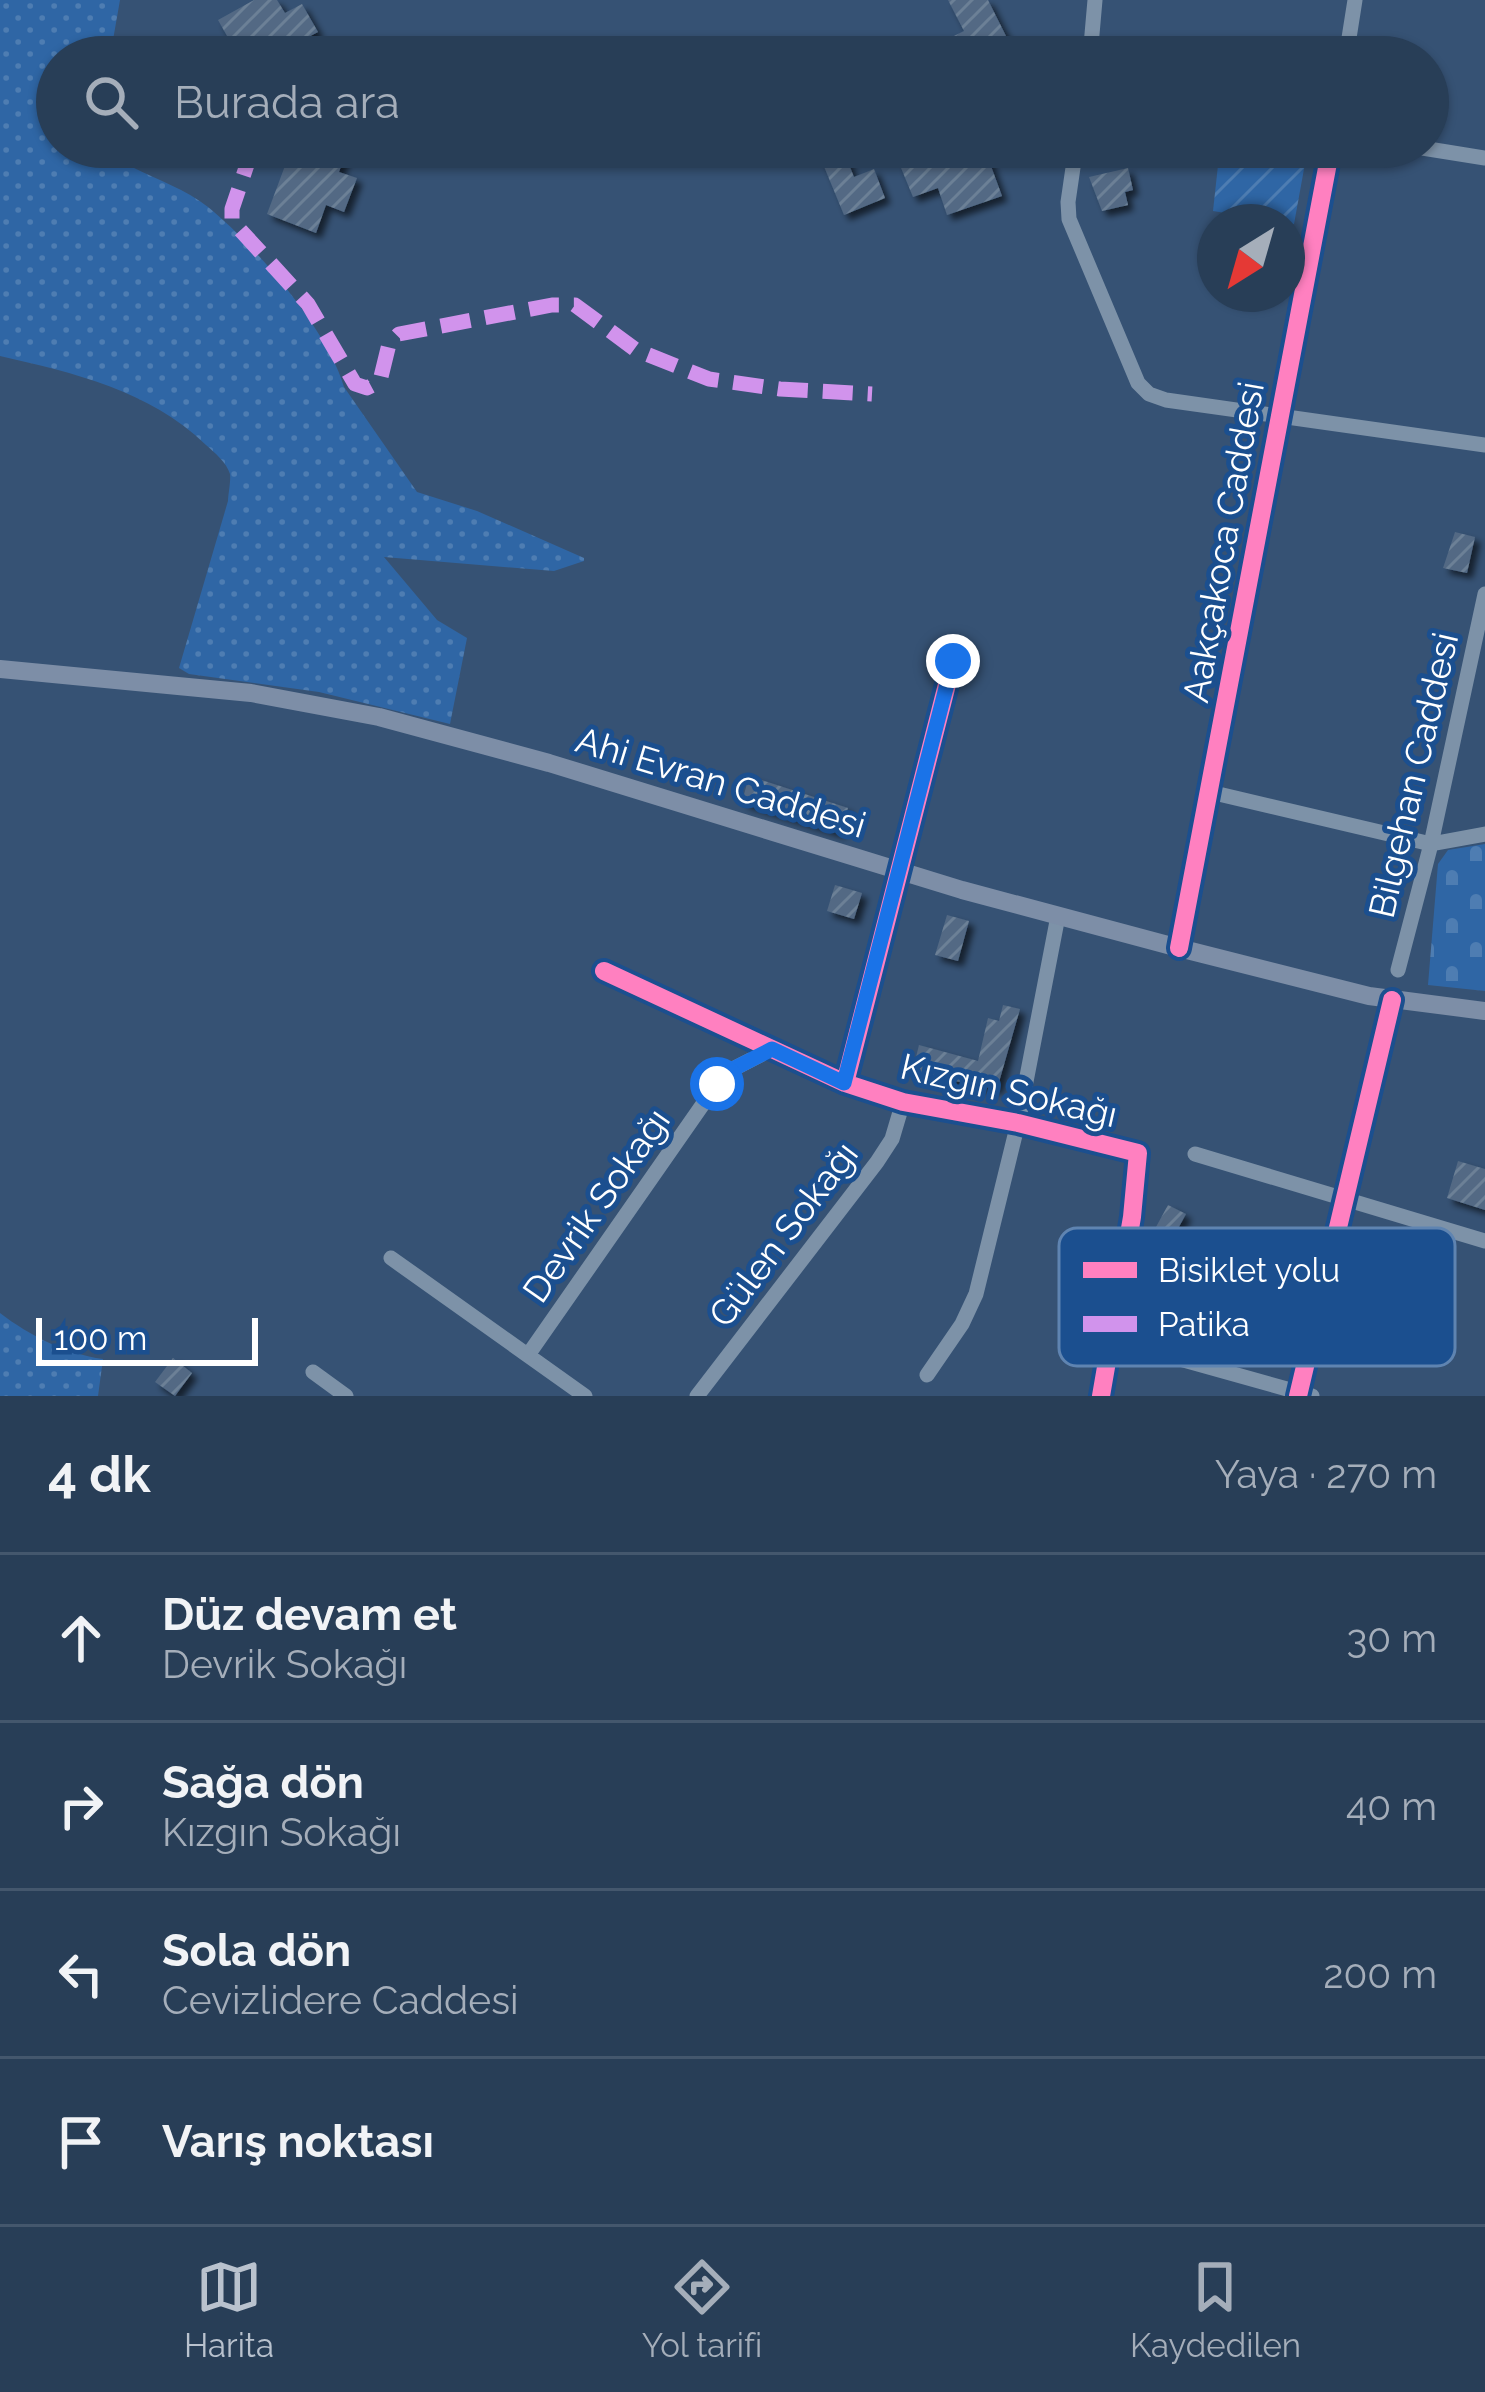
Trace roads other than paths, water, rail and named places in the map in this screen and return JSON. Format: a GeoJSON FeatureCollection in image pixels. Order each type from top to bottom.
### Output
{"type":"FeatureCollection","features":[{"type":"Feature","properties":{"kind":"main road","name":"Ahi Evran Caddesi"},"geometry":{"type":"LineString","coordinates":[[0,669],[235,691],[379,717],[549,763],[899,872],[1179,949],[1392,1000],[1485,1011]]}},
{"type":"Feature","properties":{"kind":"street"},"geometry":{"type":"LineString","coordinates":[[1092,36],[1095,0]]}},
{"type":"Feature","properties":{"kind":"street"},"geometry":{"type":"LineString","coordinates":[[1349,36],[1354,0]]}},
{"type":"Feature","properties":{"kind":"street"},"geometry":{"type":"LineString","coordinates":[[1449,152],[1485,158]]}},
{"type":"Feature","properties":{"kind":"street"},"geometry":{"type":"LineString","coordinates":[[1073,168],[1070,218],[1138,383],[1149,394],[1485,445]]}},
{"type":"Feature","properties":{"kind":"street","name":"Aakçakoca Caddesi"},"geometry":{"type":"LineString","coordinates":[[1179,949],[1327,168]]}},
{"type":"Feature","properties":{"kind":"street","name":"Bilgehan Caddesi"},"geometry":{"type":"LineString","coordinates":[[1398,970],[1477,664],[1485,594]]}},
{"type":"Feature","properties":{"kind":"street"},"geometry":{"type":"LineString","coordinates":[[844,1083],[953,661]]}},
{"type":"Feature","properties":{"kind":"street"},"geometry":{"type":"LineString","coordinates":[[1210,792],[1431,844],[1485,834]]}},
{"type":"Feature","properties":{"kind":"street"},"geometry":{"type":"LineString","coordinates":[[927,1375],[976,1294],[1018,1124],[1058,916]]}},
{"type":"Feature","properties":{"kind":"street","name":"Kızgın Sokağı"},"geometry":{"type":"LineString","coordinates":[[604,971],[844,1083],[904,1102],[1138,1154],[1128,1228]]}},
{"type":"Feature","properties":{"kind":"street"},"geometry":{"type":"LineString","coordinates":[[1340,1228],[1392,1000]]}},
{"type":"Feature","properties":{"kind":"street","name":"Devrik Sokağı"},"geometry":{"type":"LineString","coordinates":[[528,1354],[717,1084],[735,1068],[772,1049]]}},
{"type":"Feature","properties":{"kind":"street","name":"Gülen Sokağı"},"geometry":{"type":"LineString","coordinates":[[698,1396],[877,1162],[892,1139],[904,1102]]}},
{"type":"Feature","properties":{"kind":"street"},"geometry":{"type":"LineString","coordinates":[[1195,1154],[1442,1228]]}},
{"type":"Feature","properties":{"kind":"street"},"geometry":{"type":"LineString","coordinates":[[1455,1232],[1485,1241]]}},
{"type":"Feature","properties":{"kind":"street"},"geometry":{"type":"LineString","coordinates":[[391,1258],[585,1396]]}},
{"type":"Feature","properties":{"kind":"street"},"geometry":{"type":"LineString","coordinates":[[1102,1396],[1107,1366]]}},
{"type":"Feature","properties":{"kind":"street"},"geometry":{"type":"LineString","coordinates":[[1204,1366],[1303,1394]]}},
{"type":"Feature","properties":{"kind":"street"},"geometry":{"type":"LineString","coordinates":[[314,1372],[346,1396]]}}]}
